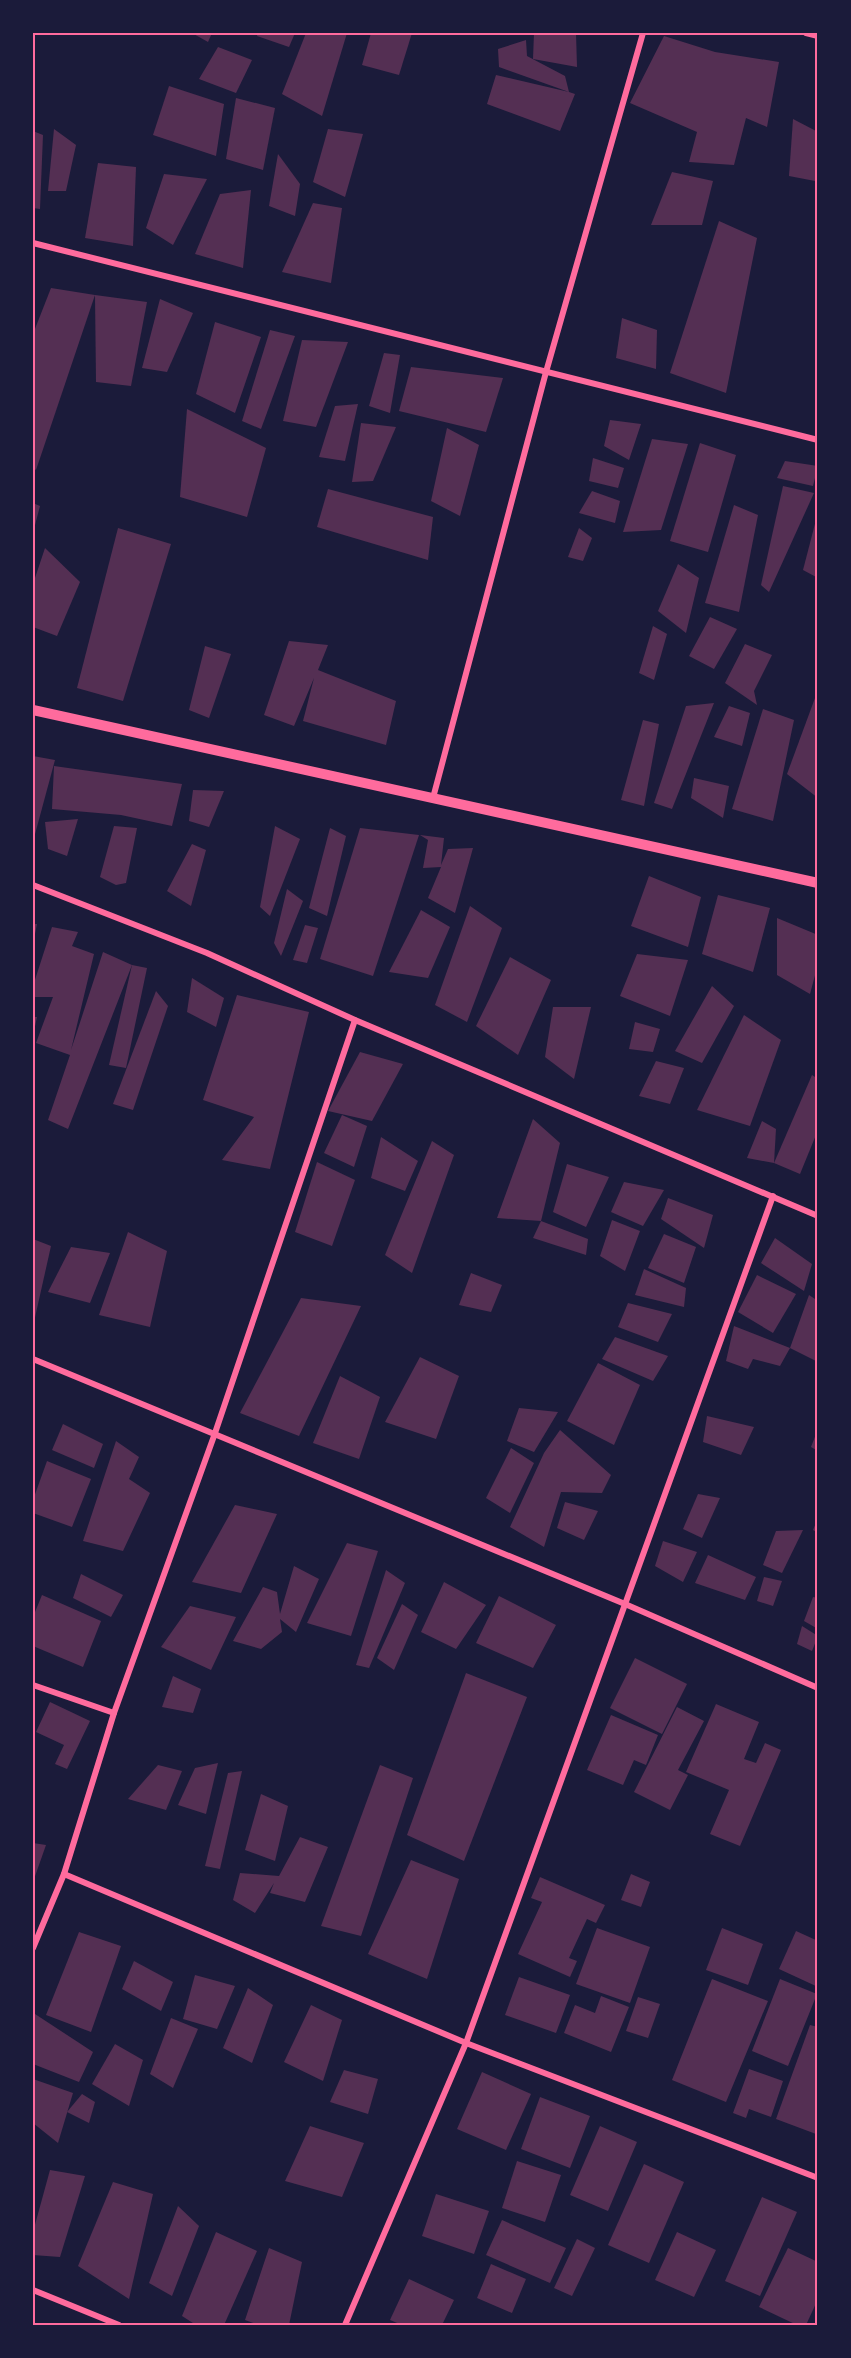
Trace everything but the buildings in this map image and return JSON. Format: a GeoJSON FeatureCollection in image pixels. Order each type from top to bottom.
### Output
{"type":"FeatureCollection","features":[{"type":"Feature","properties":{"kind":"street"},"geometry":{"type":"LineString","coordinates":[[433,798],[546,372],[643,33]]}},
{"type":"Feature","properties":{"kind":"street"},"geometry":{"type":"LineString","coordinates":[[806,33],[818,36]]}},
{"type":"Feature","properties":{"kind":"street"},"geometry":{"type":"LineString","coordinates":[[33,243],[818,440]]}},
{"type":"Feature","properties":{"kind":"street"},"geometry":{"type":"LineString","coordinates":[[33,710],[818,883]]}},
{"type":"Feature","properties":{"kind":"street"},"geometry":{"type":"LineString","coordinates":[[33,885],[207,953],[356,1020],[818,1216]]}},
{"type":"Feature","properties":{"kind":"street"},"geometry":{"type":"LineString","coordinates":[[33,1948],[64,1874],[114,1713],[214,1436],[356,1020]]}},
{"type":"Feature","properties":{"kind":"street"},"geometry":{"type":"LineString","coordinates":[[345,2325],[466,2043],[773,1196]]}},
{"type":"Feature","properties":{"kind":"street"},"geometry":{"type":"LineString","coordinates":[[33,1359],[214,1436],[626,1604],[818,1688]]}},
{"type":"Feature","properties":{"kind":"street"},"geometry":{"type":"LineString","coordinates":[[33,1685],[114,1713]]}},
{"type":"Feature","properties":{"kind":"street"},"geometry":{"type":"LineString","coordinates":[[64,1874],[466,2043],[818,2178]]}},
{"type":"Feature","properties":{"kind":"street"},"geometry":{"type":"LineString","coordinates":[[33,2290],[118,2325]]}}]}
